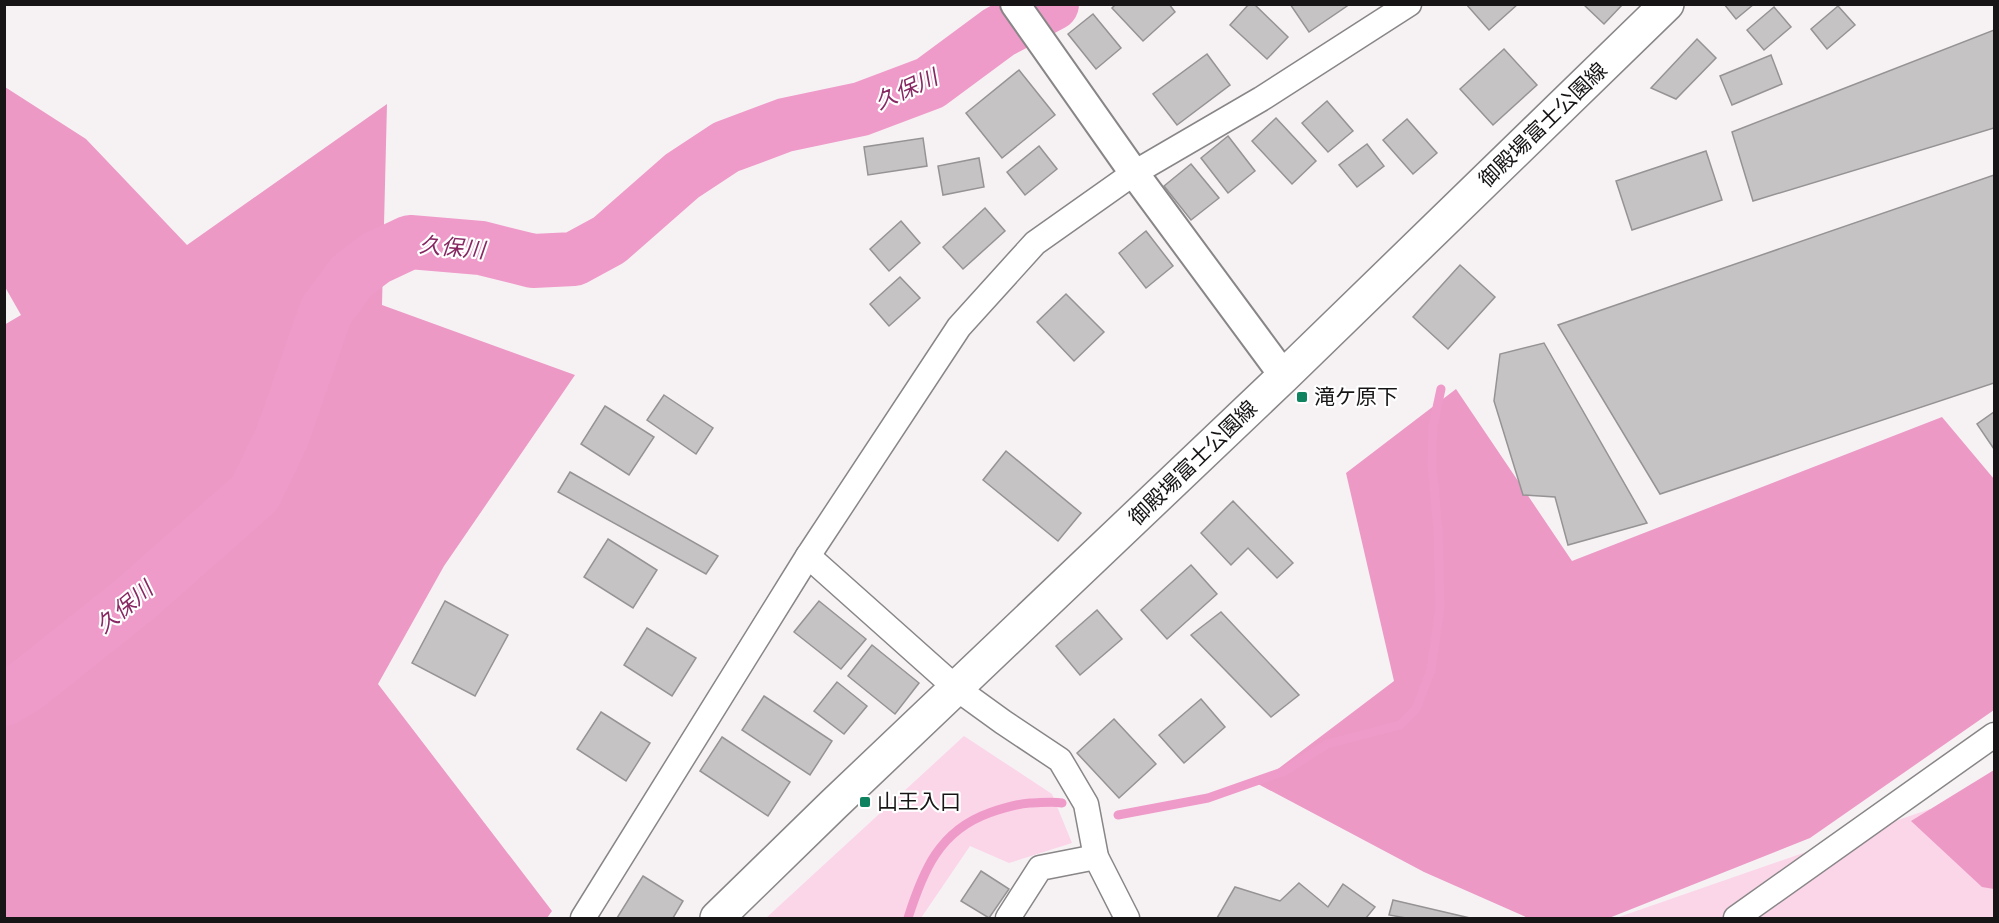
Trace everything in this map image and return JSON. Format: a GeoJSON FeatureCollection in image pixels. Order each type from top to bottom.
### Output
{"type":"FeatureCollection","features":[{"type":"Feature","properties":{"kind":"main road","name":"御殿場富士公園線"},"geometry":{"type":"LineString","coordinates":[[717,918],[1284,376],[1667,4]]}},
{"type":"Feature","properties":{"kind":"street"},"geometry":{"type":"LineString","coordinates":[[1015,4],[1134,173],[1284,376]]}},
{"type":"Feature","properties":{"kind":"street"},"geometry":{"type":"LineString","coordinates":[[583,918],[808,556],[959,327],[1035,243],[1134,173],[1261,99],[1409,4]]}},
{"type":"Feature","properties":{"kind":"street"},"geometry":{"type":"LineString","coordinates":[[808,556],[956,688],[1060,760],[1086,804],[1096,857],[1127,918]]}},
{"type":"Feature","properties":{"kind":"street"},"geometry":{"type":"LineString","coordinates":[[1736,918],[1995,735]]}},
{"type":"Feature","properties":{"kind":"street"},"geometry":{"type":"LineString","coordinates":[[1008,918],[1040,868],[1096,857]]}},
{"type":"Feature","properties":{"kind":"shaded area"},"geometry":{"type":"Polygon","coordinates":[[[5,87],[86,139],[187,245],[387,104],[382,305],[575,375],[444,566],[378,684],[552,911],[547,918],[5,918],[4,325],[21,315],[5,287],[5,87]]]}},
{"type":"Feature","properties":{"kind":"shaded area"},"geometry":{"type":"Polygon","coordinates":[[[1456,389],[1572,561],[1942,417],[1994,479],[1994,710],[1810,838],[1609,918],[1528,918],[1424,872],[1258,784],[1394,681],[1346,473],[1456,389]]]}},
{"type":"Feature","properties":{"kind":"shaded area"},"geometry":{"type":"Polygon","coordinates":[[[964,736],[1052,794],[1072,843],[1009,863],[970,846],[921,918],[766,918],[964,736]]]}},
{"type":"Feature","properties":{"kind":"shaded area"},"geometry":{"type":"Polygon","coordinates":[[[1994,770],[1994,889],[1982,887],[1911,821],[1994,770]]]}},
{"type":"Feature","properties":{"kind":"shaded area"},"geometry":{"type":"Polygon","coordinates":[[[1930,809],[1994,881],[1994,918],[1616,918],[1930,809]]]}},
{"type":"Feature","properties":{"kind":"building"},"geometry":{"type":"Polygon","coordinates":[[[1116,4],[1169,4],[1175,12],[1143,41],[1112,8],[1116,4]]]}},
{"type":"Feature","properties":{"kind":"building"},"geometry":{"type":"Polygon","coordinates":[[[1249,4],[1254,4],[1288,37],[1267,59],[1230,25],[1249,4]]]}},
{"type":"Feature","properties":{"kind":"building"},"geometry":{"type":"Polygon","coordinates":[[[1290,4],[1350,4],[1309,32],[1290,4]]]}},
{"type":"Feature","properties":{"kind":"building"},"geometry":{"type":"Polygon","coordinates":[[[1466,4],[1518,4],[1489,30],[1466,4]]]}},
{"type":"Feature","properties":{"kind":"building"},"geometry":{"type":"Polygon","coordinates":[[[1583,4],[1623,4],[1604,24],[1583,4]]]}},
{"type":"Feature","properties":{"kind":"building"},"geometry":{"type":"Polygon","coordinates":[[[1724,4],[1754,4],[1736,19],[1724,4]]]}},
{"type":"Feature","properties":{"kind":"building"},"geometry":{"type":"Polygon","coordinates":[[[1838,6],[1855,25],[1827,49],[1811,29],[1838,6]]]}},
{"type":"Feature","properties":{"kind":"building"},"geometry":{"type":"Polygon","coordinates":[[[1774,7],[1791,27],[1764,50],[1747,30],[1774,7]]]}},
{"type":"Feature","properties":{"kind":"building"},"geometry":{"type":"Polygon","coordinates":[[[1093,14],[1121,48],[1096,69],[1068,34],[1093,14]]]}},
{"type":"Feature","properties":{"kind":"building"},"geometry":{"type":"Polygon","coordinates":[[[1994,30],[1994,128],[1753,201],[1732,132],[1994,30]]]}},
{"type":"Feature","properties":{"kind":"building"},"geometry":{"type":"Polygon","coordinates":[[[1697,39],[1716,58],[1676,99],[1651,88],[1697,39]]]}},
{"type":"Feature","properties":{"kind":"building"},"geometry":{"type":"Polygon","coordinates":[[[1504,49],[1537,85],[1493,125],[1460,89],[1504,49]]]}},
{"type":"Feature","properties":{"kind":"building"},"geometry":{"type":"Polygon","coordinates":[[[1207,54],[1230,85],[1177,125],[1153,94],[1207,54]]]}},
{"type":"Feature","properties":{"kind":"building"},"geometry":{"type":"Polygon","coordinates":[[[1771,55],[1782,84],[1732,105],[1720,76],[1771,55]]]}},
{"type":"Feature","properties":{"kind":"building"},"geometry":{"type":"Polygon","coordinates":[[[1019,70],[1055,115],[1002,158],[966,113],[1019,70]]]}},
{"type":"Feature","properties":{"kind":"building"},"geometry":{"type":"Polygon","coordinates":[[[1327,101],[1353,131],[1328,152],[1302,123],[1327,101]]]}},
{"type":"Feature","properties":{"kind":"building"},"geometry":{"type":"Polygon","coordinates":[[[1276,118],[1316,161],[1292,184],[1252,141],[1276,118]]]}},
{"type":"Feature","properties":{"kind":"building"},"geometry":{"type":"Polygon","coordinates":[[[1407,119],[1437,153],[1413,174],[1383,140],[1407,119]]]}},
{"type":"Feature","properties":{"kind":"building"},"geometry":{"type":"Polygon","coordinates":[[[1228,136],[1255,171],[1228,193],[1201,158],[1228,136]]]}},
{"type":"Feature","properties":{"kind":"building"},"geometry":{"type":"Polygon","coordinates":[[[923,138],[927,166],[868,175],[864,147],[923,138]]]}},
{"type":"Feature","properties":{"kind":"building"},"geometry":{"type":"Polygon","coordinates":[[[1367,144],[1384,166],[1357,187],[1339,165],[1367,144]]]}},
{"type":"Feature","properties":{"kind":"building"},"geometry":{"type":"Polygon","coordinates":[[[1039,146],[1057,169],[1025,195],[1007,172],[1039,146]]]}},
{"type":"Feature","properties":{"kind":"building"},"geometry":{"type":"Polygon","coordinates":[[[1706,151],[1722,200],[1632,230],[1616,181],[1706,151]]]}},
{"type":"Feature","properties":{"kind":"building"},"geometry":{"type":"Polygon","coordinates":[[[979,158],[984,187],[943,195],[938,166],[979,158]]]}},
{"type":"Feature","properties":{"kind":"building"},"geometry":{"type":"Polygon","coordinates":[[[1191,164],[1219,198],[1191,220],[1164,186],[1191,164]]]}},
{"type":"Feature","properties":{"kind":"building"},"geometry":{"type":"Polygon","coordinates":[[[1994,175],[1994,383],[1660,494],[1558,325],[1994,175]]]}},
{"type":"Feature","properties":{"kind":"building"},"geometry":{"type":"Polygon","coordinates":[[[985,208],[1005,231],[963,269],[943,247],[985,208]]]}},
{"type":"Feature","properties":{"kind":"building"},"geometry":{"type":"Polygon","coordinates":[[[901,221],[920,243],[889,271],[870,249],[901,221]]]}},
{"type":"Feature","properties":{"kind":"building"},"geometry":{"type":"Polygon","coordinates":[[[1146,231],[1173,266],[1146,288],[1119,253],[1146,231]]]}},
{"type":"Feature","properties":{"kind":"building"},"geometry":{"type":"Polygon","coordinates":[[[1460,265],[1495,297],[1448,349],[1413,317],[1460,265]]]}},
{"type":"Feature","properties":{"kind":"building"},"geometry":{"type":"Polygon","coordinates":[[[900,277],[920,298],[889,326],[870,304],[900,277]]]}},
{"type":"Feature","properties":{"kind":"building"},"geometry":{"type":"Polygon","coordinates":[[[1066,294],[1104,332],[1074,361],[1037,322],[1066,294]]]}},
{"type":"Feature","properties":{"kind":"building"},"geometry":{"type":"Polygon","coordinates":[[[1544,343],[1647,523],[1568,545],[1555,497],[1523,495],[1494,401],[1500,354],[1544,343]]]}},
{"type":"Feature","properties":{"kind":"building"},"geometry":{"type":"Polygon","coordinates":[[[664,395],[713,428],[696,454],[647,420],[664,395]]]}},
{"type":"Feature","properties":{"kind":"building"},"geometry":{"type":"Polygon","coordinates":[[[605,406],[654,437],[629,475],[581,444],[605,406]]]}},
{"type":"Feature","properties":{"kind":"building"},"geometry":{"type":"Polygon","coordinates":[[[1994,412],[1994,449],[1977,424],[1994,412]]]}},
{"type":"Feature","properties":{"kind":"building"},"geometry":{"type":"Polygon","coordinates":[[[1006,451],[1081,513],[1058,541],[983,480],[1006,451]]]}},
{"type":"Feature","properties":{"kind":"building"},"geometry":{"type":"Polygon","coordinates":[[[570,472],[718,556],[706,574],[558,492],[570,472]]]}},
{"type":"Feature","properties":{"kind":"building"},"geometry":{"type":"Polygon","coordinates":[[[1233,501],[1293,563],[1277,578],[1248,548],[1231,565],[1201,533],[1233,501]]]}},
{"type":"Feature","properties":{"kind":"building"},"geometry":{"type":"Polygon","coordinates":[[[608,539],[657,570],[633,608],[584,577],[608,539]]]}},
{"type":"Feature","properties":{"kind":"building"},"geometry":{"type":"Polygon","coordinates":[[[1191,565],[1217,594],[1167,639],[1141,610],[1191,565]]]}},
{"type":"Feature","properties":{"kind":"building"},"geometry":{"type":"Polygon","coordinates":[[[445,601],[508,635],[475,696],[412,663],[445,601]]]}},
{"type":"Feature","properties":{"kind":"building"},"geometry":{"type":"Polygon","coordinates":[[[819,601],[866,639],[841,669],[794,632],[819,601]]]}},
{"type":"Feature","properties":{"kind":"building"},"geometry":{"type":"Polygon","coordinates":[[[1097,610],[1122,639],[1080,675],[1056,646],[1097,610]]]}},
{"type":"Feature","properties":{"kind":"building"},"geometry":{"type":"Polygon","coordinates":[[[1221,612],[1299,695],[1271,717],[1191,635],[1221,612]]]}},
{"type":"Feature","properties":{"kind":"building"},"geometry":{"type":"Polygon","coordinates":[[[647,628],[696,658],[672,696],[624,665],[647,628]]]}},
{"type":"Feature","properties":{"kind":"building"},"geometry":{"type":"Polygon","coordinates":[[[872,645],[919,683],[895,714],[848,676],[872,645]]]}},
{"type":"Feature","properties":{"kind":"building"},"geometry":{"type":"Polygon","coordinates":[[[837,682],[867,706],[844,734],[814,711],[837,682]]]}},
{"type":"Feature","properties":{"kind":"building"},"geometry":{"type":"Polygon","coordinates":[[[764,696],[832,741],[810,775],[742,730],[764,696]]]}},
{"type":"Feature","properties":{"kind":"building"},"geometry":{"type":"Polygon","coordinates":[[[1201,699],[1225,727],[1184,763],[1159,735],[1201,699]]]}},
{"type":"Feature","properties":{"kind":"building"},"geometry":{"type":"Polygon","coordinates":[[[601,712],[650,743],[626,781],[577,749],[601,712]]]}},
{"type":"Feature","properties":{"kind":"building"},"geometry":{"type":"Polygon","coordinates":[[[1114,719],[1156,764],[1119,798],[1077,753],[1114,719]]]}},
{"type":"Feature","properties":{"kind":"building"},"geometry":{"type":"Polygon","coordinates":[[[722,737],[790,782],[768,816],[700,771],[722,737]]]}},
{"type":"Feature","properties":{"kind":"building"},"geometry":{"type":"Polygon","coordinates":[[[981,871],[1009,889],[989,918],[961,901],[981,871]]]}},
{"type":"Feature","properties":{"kind":"building"},"geometry":{"type":"Polygon","coordinates":[[[643,876],[683,901],[673,918],[617,918],[643,876]]]}},
{"type":"Feature","properties":{"kind":"building"},"geometry":{"type":"Polygon","coordinates":[[[1299,883],[1328,907],[1343,884],[1375,907],[1366,918],[1217,918],[1235,887],[1280,901],[1299,883]]]}},
{"type":"Feature","properties":{"kind":"building"},"geometry":{"type":"Polygon","coordinates":[[[1393,900],[1470,918],[1406,918],[1389,915],[1393,900]]]}},
{"type":"Feature","properties":{"kind":"waterway","name":"久保川"},"geometry":{"type":"LineString","coordinates":[[4,699],[26,686],[134,600],[255,493],[282,437],[326,311],[352,276],[376,258],[410,242],[481,248],[533,261],[574,259],[609,240],[682,176],[726,147],[785,125],[861,109],[930,83],[999,32],[1052,4]]}},
{"type":"Feature","properties":{"kind":"waterway"},"geometry":{"type":"LineString","coordinates":[[1118,815],[1208,798],[1285,771],[1327,744],[1400,725],[1416,709],[1431,670],[1440,607],[1438,530],[1432,465],[1433,426],[1441,389]]}},
{"type":"Feature","properties":{"kind":"waterway"},"geometry":{"type":"LineString","coordinates":[[908,918],[927,869],[935,855],[957,830],[989,813],[1009,806],[1030,803],[1062,803]]}},
{"type":"Feature","properties":{"kind":"place","name":"滝ケ原下"},"geometry":{"type":"Point","coordinates":[1302,397]}},
{"type":"Feature","properties":{"kind":"place","name":"山王入口"},"geometry":{"type":"Point","coordinates":[865,802]}}]}
